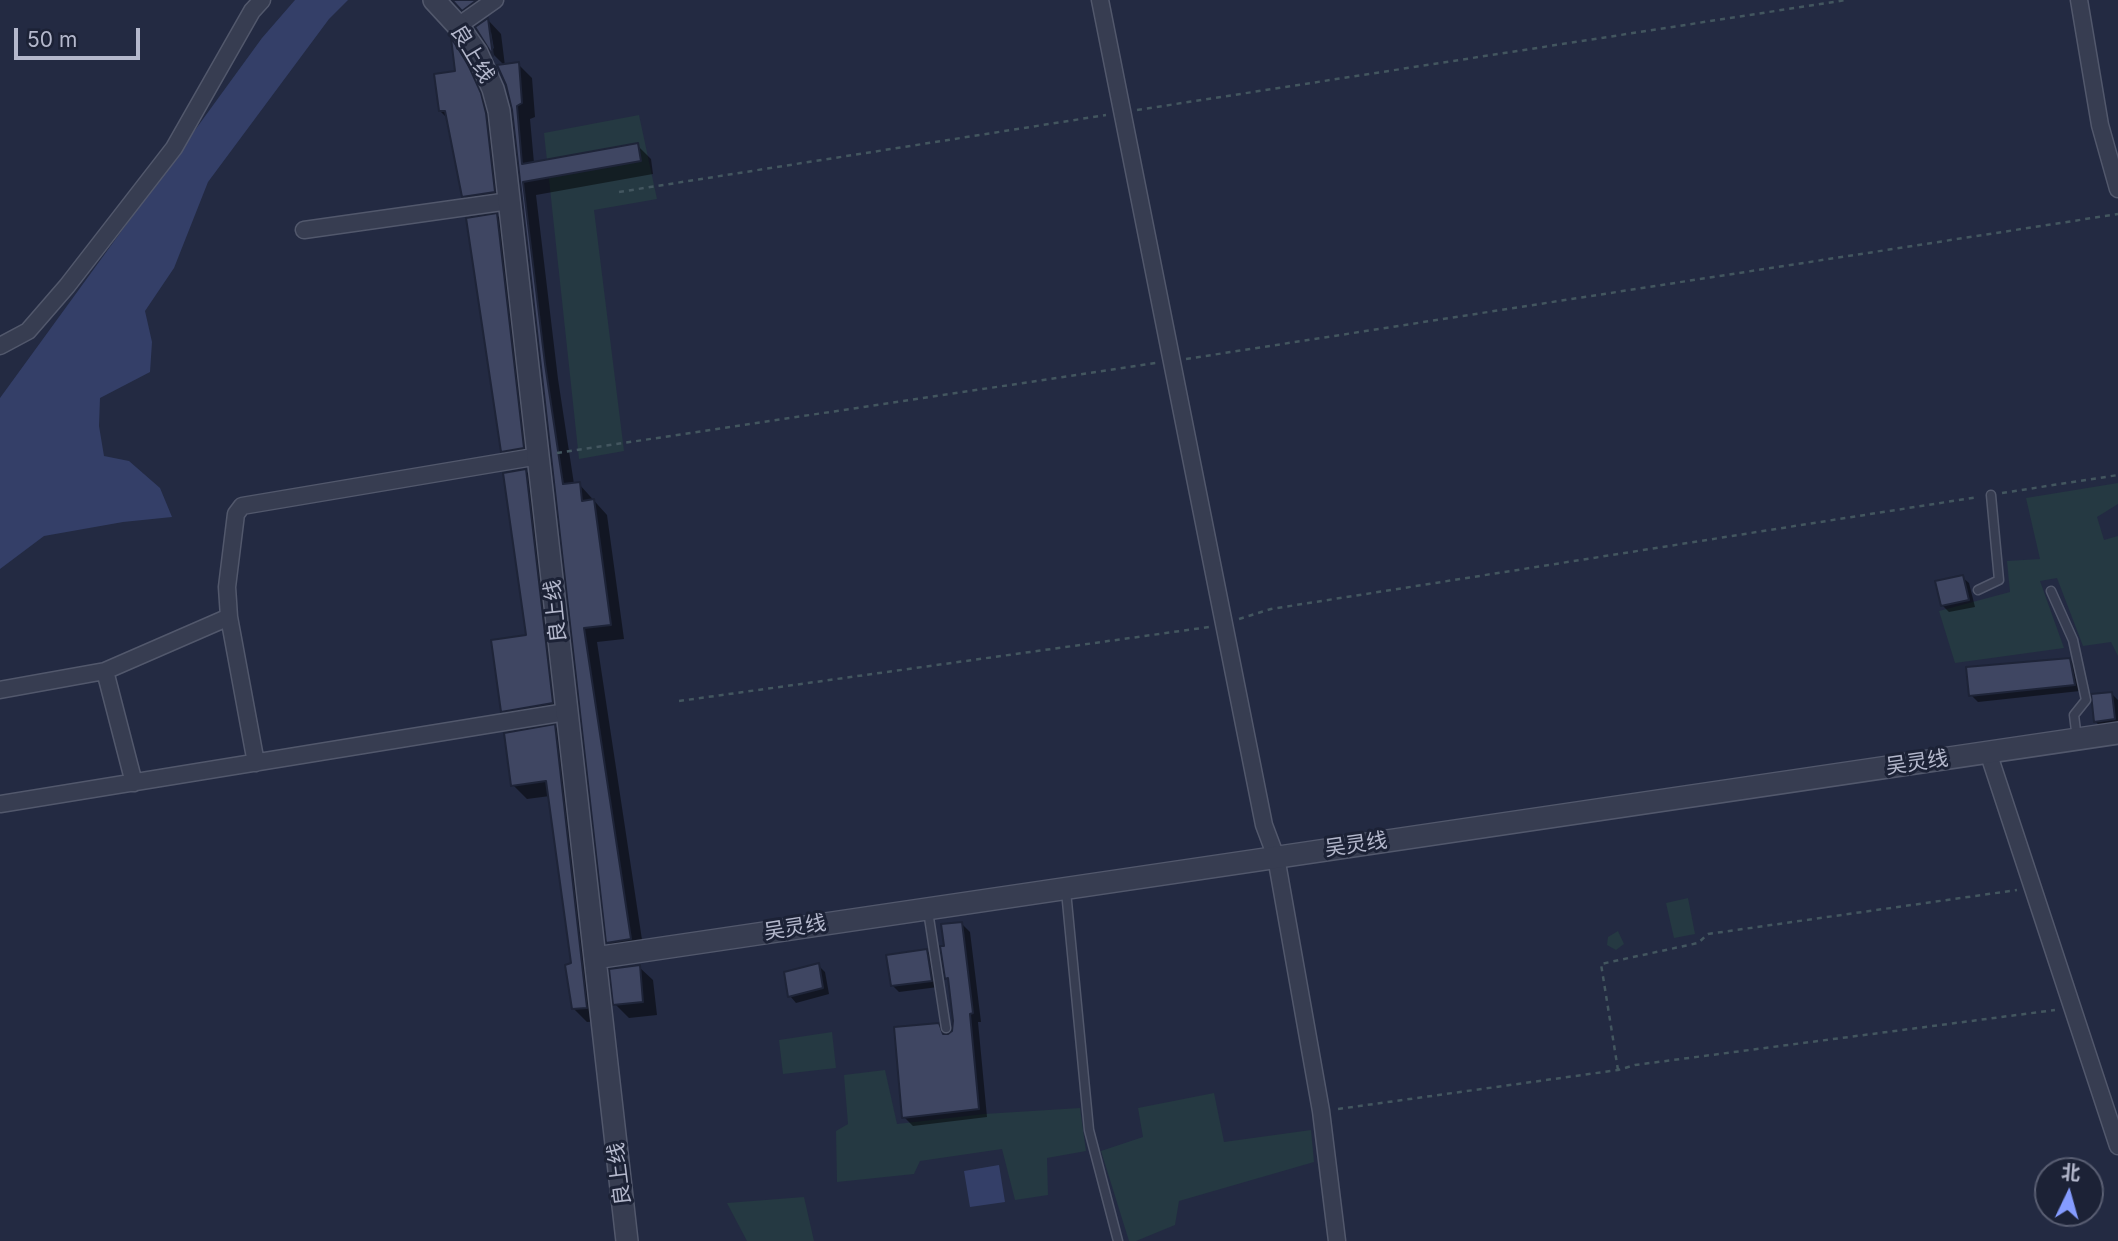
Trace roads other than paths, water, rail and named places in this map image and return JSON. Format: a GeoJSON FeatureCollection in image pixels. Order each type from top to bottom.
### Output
{"type":"FeatureCollection","features":[{"type":"Feature","properties":{"kind":"street"},"geometry":{"type":"LineString","coordinates":[[0,346],[28,331],[44,313],[174,148],[252,11],[262,0]]}},
{"type":"Feature","properties":{"kind":"street","name":"良上线"},"geometry":{"type":"LineString","coordinates":[[434,0],[458,26],[477,53],[493,89],[499,111],[627,1241]]}},
{"type":"Feature","properties":{"kind":"street"},"geometry":{"type":"LineString","coordinates":[[458,26],[495,0]]}},
{"type":"Feature","properties":{"kind":"street"},"geometry":{"type":"LineString","coordinates":[[1100,0],[1264,825],[1276,857],[1321,1111],[1337,1241]]}},
{"type":"Feature","properties":{"kind":"street"},"geometry":{"type":"LineString","coordinates":[[2079,0],[2100,125],[2118,188]]}},
{"type":"Feature","properties":{"kind":"street"},"geometry":{"type":"LineString","coordinates":[[304,230],[509,201]]}},
{"type":"Feature","properties":{"kind":"street"},"geometry":{"type":"LineString","coordinates":[[256,763],[229,617],[228,575],[236,514],[242,506],[539,456]]}},
{"type":"Feature","properties":{"kind":"street"},"geometry":{"type":"LineString","coordinates":[[0,690],[105,671],[229,617]]}},
{"type":"Feature","properties":{"kind":"street"},"geometry":{"type":"LineString","coordinates":[[105,671],[134,783]]}},
{"type":"Feature","properties":{"kind":"street"},"geometry":{"type":"LineString","coordinates":[[0,804],[566,712]]}},
{"type":"Feature","properties":{"kind":"street","name":"吴灵线"},"geometry":{"type":"LineString","coordinates":[[595,958],[2118,733]]}},
{"type":"Feature","properties":{"kind":"street"},"geometry":{"type":"LineString","coordinates":[[1988,752],[2118,1146]]}},
{"type":"Feature","properties":{"kind":"lane"},"geometry":{"type":"LineString","coordinates":[[1978,590],[1999,580],[1991,495]]}},
{"type":"Feature","properties":{"kind":"lane"},"geometry":{"type":"LineString","coordinates":[[2051,591],[2073,640],[2086,701],[2074,715],[2077,739]]}},
{"type":"Feature","properties":{"kind":"lane"},"geometry":{"type":"LineString","coordinates":[[1065,888],[1085,1104],[1089,1130],[1118,1241]]}},
{"type":"Feature","properties":{"kind":"lane"},"geometry":{"type":"LineString","coordinates":[[928,908],[946,1028]]}},
{"type":"Feature","properties":{"kind":"water"},"geometry":{"type":"Polygon","coordinates":[[[295,0],[348,0],[329,19],[208,182],[174,268],[145,311],[152,342],[150,372],[100,398],[99,426],[104,456],[129,461],[160,488],[172,517],[123,522],[44,536],[0,569],[0,398],[262,38],[295,0]]]}},
{"type":"Feature","properties":{"kind":"water"},"geometry":{"type":"Polygon","coordinates":[[[999,1165],[1005,1202],[970,1207],[964,1171],[999,1165]]]}}]}
